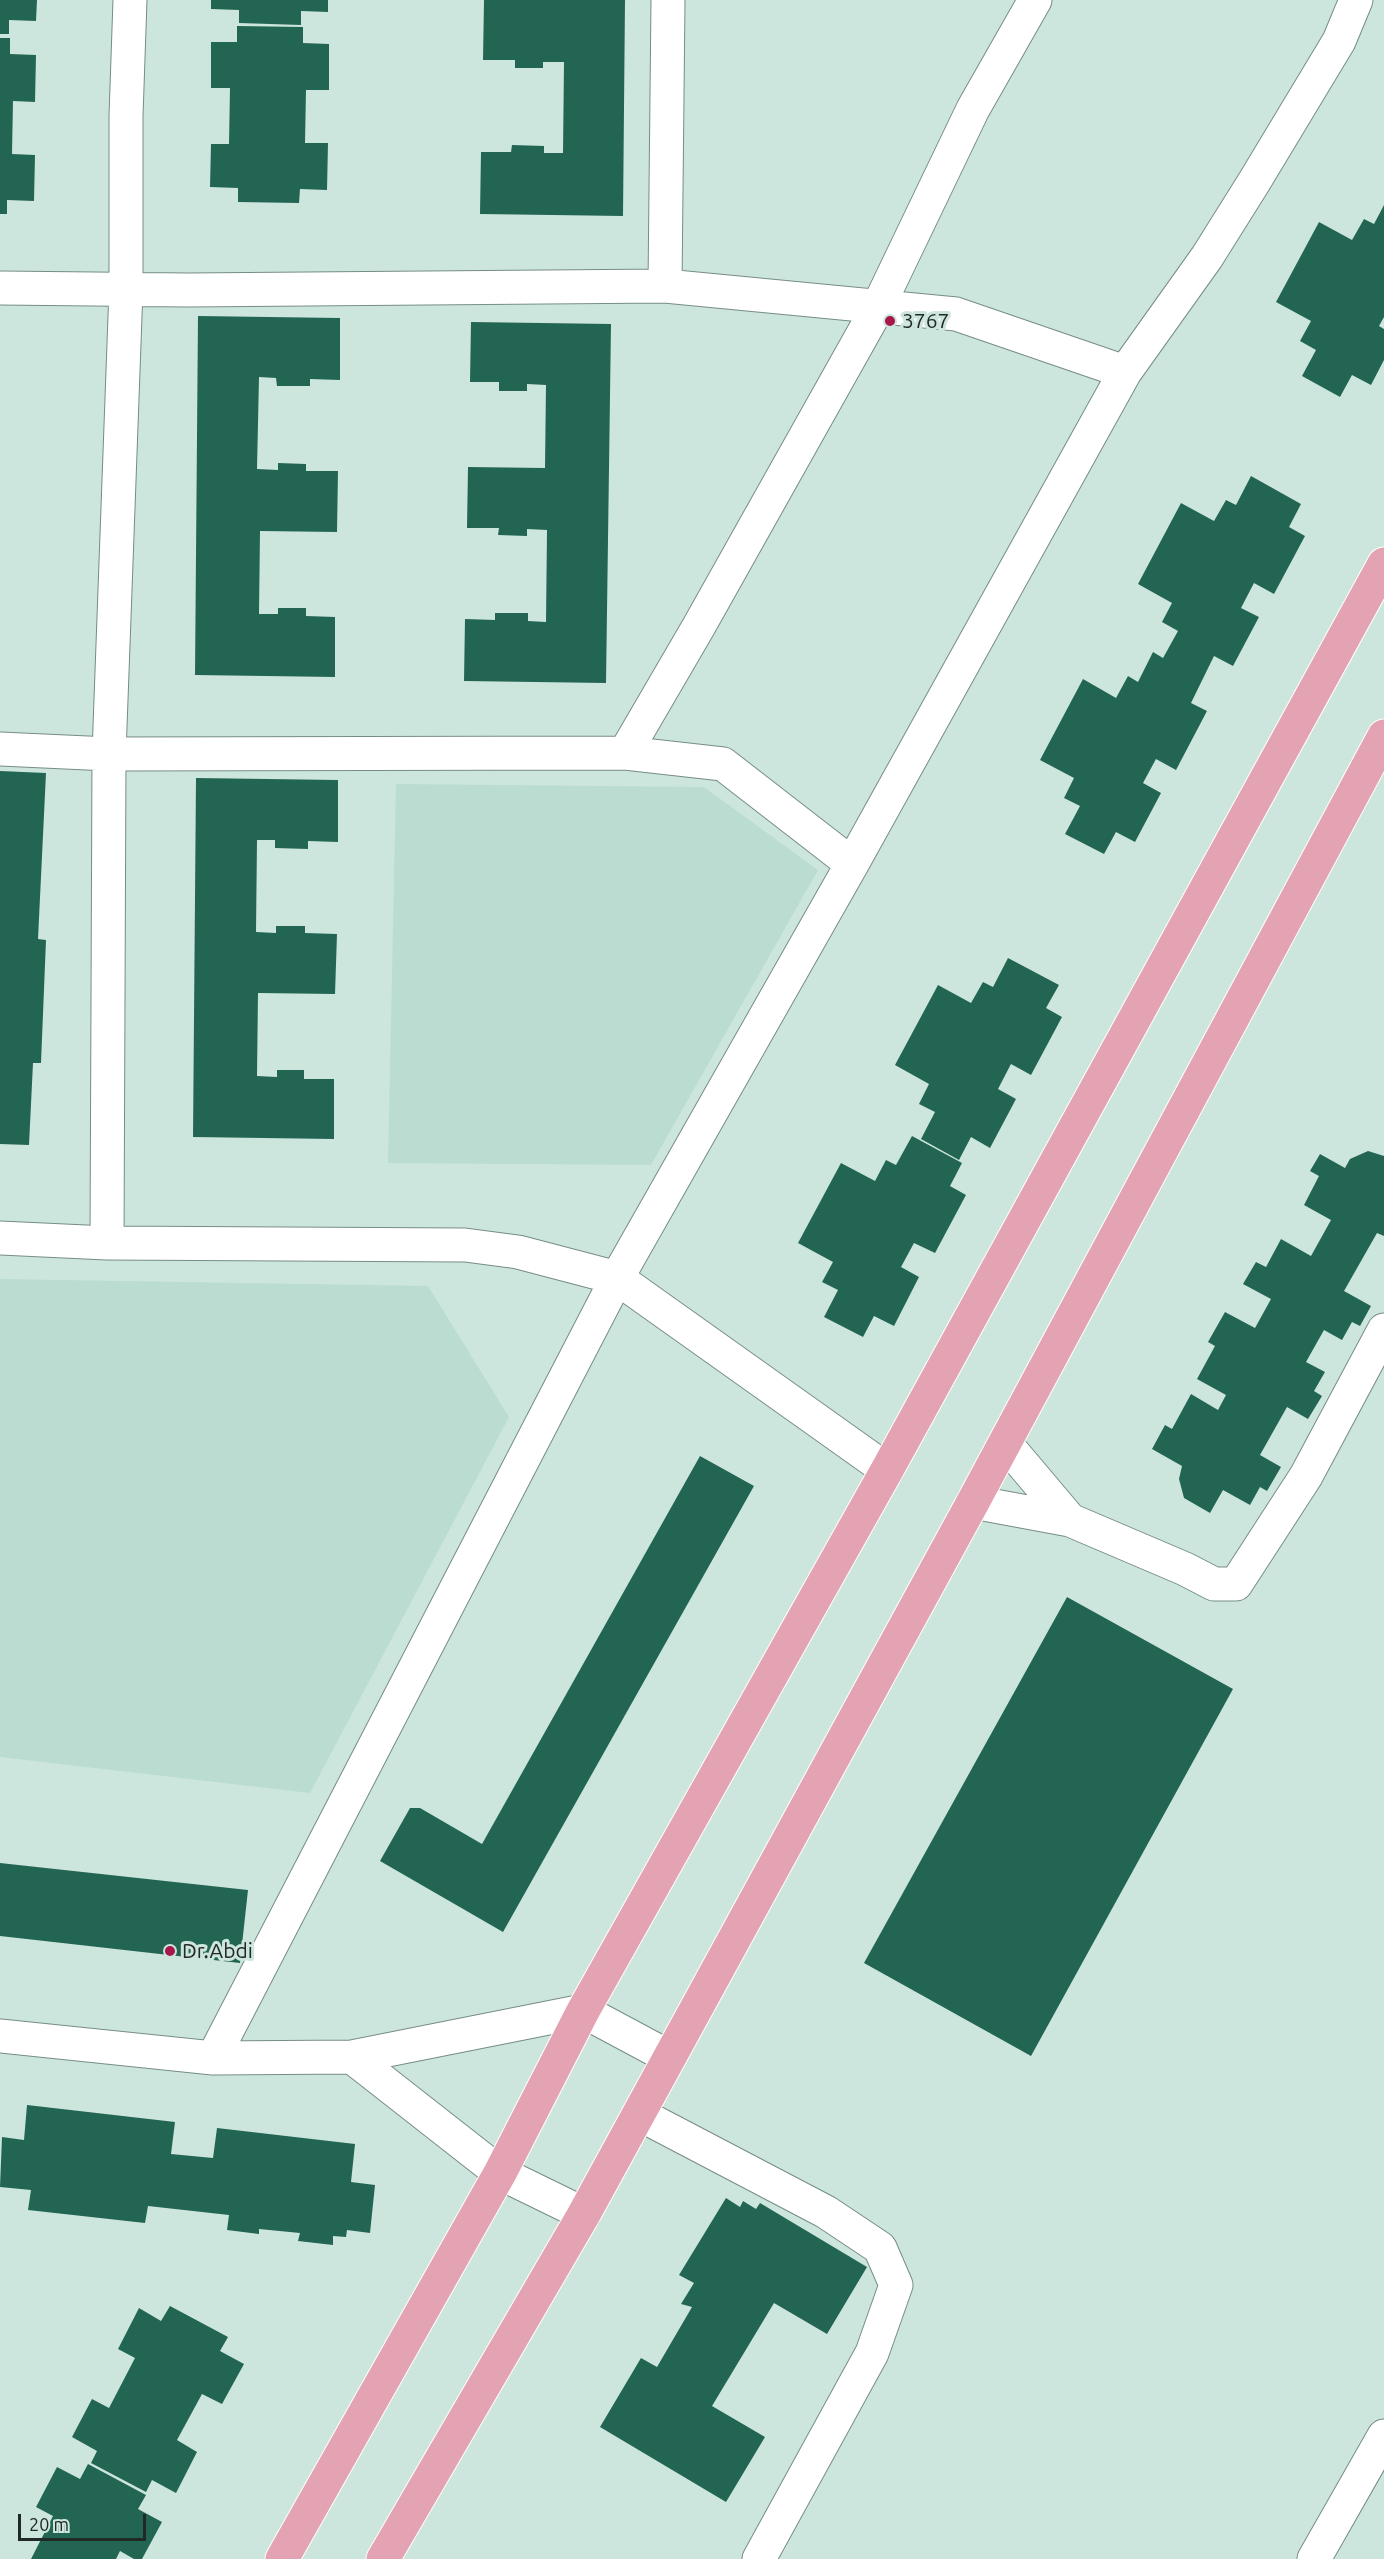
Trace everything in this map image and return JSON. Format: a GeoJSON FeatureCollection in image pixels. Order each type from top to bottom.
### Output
{"type":"FeatureCollection","features":[{"type":"Feature","properties":{"kind":"main road"},"geometry":{"type":"LineString","coordinates":[[282,2559],[500,2173],[583,2011],[887,1470],[1384,564]]}},
{"type":"Feature","properties":{"kind":"main road"},"geometry":{"type":"LineString","coordinates":[[383,2559],[584,2214],[639,2114],[1005,1443],[1384,736]]}},
{"type":"Feature","properties":{"kind":"street"},"geometry":{"type":"LineString","coordinates":[[107,1243],[109,754],[126,289],[126,116],[130,0]]}},
{"type":"Feature","properties":{"kind":"street"},"geometry":{"type":"LineString","coordinates":[[665,286],[668,0]]}},
{"type":"Feature","properties":{"kind":"street"},"geometry":{"type":"LineString","coordinates":[[625,753],[699,627],[878,307],[973,109],[1035,0]]}},
{"type":"Feature","properties":{"kind":"street"},"geometry":{"type":"LineString","coordinates":[[213,2058],[617,1278],[852,864],[1125,372],[1207,257],[1254,182],[1339,41],[1356,0]]}},
{"type":"Feature","properties":{"kind":"street"},"geometry":{"type":"LineString","coordinates":[[0,288],[665,286],[956,314],[1125,372]]}},
{"type":"Feature","properties":{"kind":"street"},"geometry":{"type":"LineString","coordinates":[[0,749],[109,754],[625,753],[723,764],[852,864]]}},
{"type":"Feature","properties":{"kind":"street"},"geometry":{"type":"LineString","coordinates":[[0,1238],[107,1243],[465,1245],[518,1252],[617,1278],[887,1470]]}},
{"type":"Feature","properties":{"kind":"street"},"geometry":{"type":"LineString","coordinates":[[973,1502],[1070,1520],[1185,1569],[1214,1584],[1236,1584],[1306,1476],[1384,1330]]}},
{"type":"Feature","properties":{"kind":"street"},"geometry":{"type":"LineString","coordinates":[[1005,1443],[1070,1520]]}},
{"type":"Feature","properties":{"kind":"street"},"geometry":{"type":"LineString","coordinates":[[0,2036],[213,2058],[352,2057],[583,2011],[669,2057]]}},
{"type":"Feature","properties":{"kind":"street"},"geometry":{"type":"LineString","coordinates":[[352,2057],[500,2173],[584,2214]]}},
{"type":"Feature","properties":{"kind":"street"},"geometry":{"type":"LineString","coordinates":[[639,2114],[816,2206],[844,2224],[880,2248],[897,2285],[872,2353],[759,2559]]}},
{"type":"Feature","properties":{"kind":"street"},"geometry":{"type":"LineString","coordinates":[[1314,2559],[1384,2436]]}},
{"type":"Feature","properties":{"kind":"shaded area"},"geometry":{"type":"Polygon","coordinates":[[[396,784],[704,787],[818,870],[651,1165],[388,1163],[396,784]]]}},
{"type":"Feature","properties":{"kind":"shaded area"},"geometry":{"type":"Polygon","coordinates":[[[0,1279],[428,1286],[509,1417],[310,1793],[0,1757],[0,1279]]]}},
{"type":"Feature","properties":{"kind":"building"},"geometry":{"type":"Polygon","coordinates":[[[0,0],[37,0],[36,21],[9,20],[9,34],[0,34],[0,0]]]}},
{"type":"Feature","properties":{"kind":"building"},"geometry":{"type":"Polygon","coordinates":[[[211,0],[328,0],[328,12],[301,11],[301,25],[239,23],[239,10],[211,9],[211,0]]]}},
{"type":"Feature","properties":{"kind":"building"},"geometry":{"type":"Polygon","coordinates":[[[484,0],[625,0],[623,216],[480,214],[481,152],[511,152],[512,145],[544,146],[544,153],[563,153],[564,62],[543,62],[543,68],[515,68],[515,60],[483,60],[484,0]]]}},
{"type":"Feature","properties":{"kind":"building"},"geometry":{"type":"Polygon","coordinates":[[[237,26],[303,27],[303,43],[329,44],[329,90],[306,90],[305,143],[328,143],[327,190],[300,189],[299,203],[238,202],[238,188],[210,187],[211,144],[229,144],[230,88],[211,88],[211,42],[237,42],[237,26]]]}},
{"type":"Feature","properties":{"kind":"building"},"geometry":{"type":"Polygon","coordinates":[[[0,38],[10,38],[10,54],[36,55],[35,102],[13,101],[12,154],[35,155],[34,201],[7,200],[7,214],[0,214],[0,38]]]}},
{"type":"Feature","properties":{"kind":"building"},"geometry":{"type":"Polygon","coordinates":[[[1384,205],[1384,317],[1379,326],[1384,329],[1384,360],[1371,385],[1352,375],[1340,397],[1302,376],[1316,350],[1300,341],[1311,321],[1276,302],[1319,222],[1352,240],[1364,219],[1374,224],[1384,205]]]}},
{"type":"Feature","properties":{"kind":"building"},"geometry":{"type":"Polygon","coordinates":[[[198,316],[340,318],[340,380],[310,379],[310,386],[277,386],[276,378],[259,377],[257,469],[278,470],[278,463],[306,464],[306,471],[338,471],[337,532],[260,531],[259,614],[278,614],[278,608],[306,608],[306,616],[335,617],[335,677],[195,675],[198,316]]]}},
{"type":"Feature","properties":{"kind":"building"},"geometry":{"type":"Polygon","coordinates":[[[471,322],[611,324],[606,683],[464,681],[465,619],[495,620],[495,613],[528,613],[528,621],[546,622],[547,530],[527,529],[527,536],[498,535],[499,528],[467,528],[468,467],[545,468],[546,385],[527,384],[527,391],[499,391],[499,382],[470,382],[471,322]]]}},
{"type":"Feature","properties":{"kind":"building"},"geometry":{"type":"Polygon","coordinates":[[[1251,476],[1301,504],[1289,527],[1305,536],[1274,594],[1254,583],[1241,608],[1259,617],[1233,666],[1214,656],[1191,703],[1207,711],[1176,770],[1156,759],[1143,783],[1161,793],[1135,842],[1116,832],[1104,854],[1065,834],[1080,806],[1064,798],[1074,778],[1040,760],[1083,679],[1116,698],[1128,676],[1138,682],[1153,652],[1163,658],[1178,631],[1162,622],[1172,603],[1138,584],[1181,503],[1214,521],[1226,500],[1236,505],[1251,476]]]}},
{"type":"Feature","properties":{"kind":"building"},"geometry":{"type":"Polygon","coordinates":[[[0,771],[46,773],[38,939],[46,940],[41,1063],[33,1063],[29,1145],[0,1144],[0,771]]]}},
{"type":"Feature","properties":{"kind":"building"},"geometry":{"type":"Polygon","coordinates":[[[196,778],[338,780],[338,842],[308,841],[308,849],[275,848],[275,840],[257,840],[256,932],[276,933],[276,926],[305,926],[305,933],[337,934],[335,994],[258,993],[257,1076],[277,1077],[277,1070],[304,1070],[304,1079],[334,1079],[334,1139],[193,1137],[196,778]]]}},
{"type":"Feature","properties":{"kind":"building"},"geometry":{"type":"Polygon","coordinates":[[[1008,958],[1059,985],[1046,1008],[1062,1017],[1031,1075],[1011,1064],[998,1089],[1016,1099],[990,1148],[971,1137],[959,1160],[921,1139],[935,1112],[919,1104],[929,1084],[895,1065],[938,985],[971,1003],[983,982],[993,987],[1008,958]]]}},
{"type":"Feature","properties":{"kind":"building"},"geometry":{"type":"Polygon","coordinates":[[[912,1136],[962,1163],[950,1186],[966,1195],[935,1253],[914,1243],[901,1267],[919,1277],[894,1326],[874,1316],[863,1337],[824,1317],[838,1290],[822,1282],[833,1262],[798,1243],[841,1163],[875,1181],[886,1160],[896,1165],[912,1136]]]}},
{"type":"Feature","properties":{"kind":"building"},"geometry":{"type":"Polygon","coordinates":[[[1368,1151],[1384,1156],[1384,1236],[1377,1233],[1344,1291],[1371,1306],[1360,1326],[1352,1322],[1342,1340],[1324,1330],[1306,1362],[1325,1372],[1314,1391],[1322,1396],[1308,1419],[1287,1407],[1260,1455],[1281,1467],[1267,1491],[1260,1487],[1250,1505],[1223,1490],[1210,1513],[1184,1498],[1179,1479],[1182,1466],[1152,1449],[1165,1425],[1172,1429],[1191,1394],[1218,1410],[1226,1395],[1197,1379],[1215,1346],[1208,1342],[1225,1312],[1255,1328],[1271,1299],[1243,1284],[1256,1262],[1266,1267],[1281,1239],[1311,1256],[1331,1220],[1304,1205],[1319,1176],[1310,1171],[1320,1154],[1345,1168],[1350,1159],[1368,1151]]]}},
{"type":"Feature","properties":{"kind":"building"},"geometry":{"type":"Polygon","coordinates":[[[700,1456],[754,1486],[503,1932],[380,1861],[410,1808],[420,1808],[482,1844],[700,1456]]]}},
{"type":"Feature","properties":{"kind":"building"},"geometry":{"type":"Polygon","coordinates":[[[1067,1597],[1233,1689],[1031,2056],[864,1963],[1067,1597]]]}},
{"type":"Feature","properties":{"kind":"building"},"geometry":{"type":"Polygon","coordinates":[[[0,1863],[248,1890],[240,1963],[0,1936],[0,1863]]]}},
{"type":"Feature","properties":{"kind":"building"},"geometry":{"type":"Polygon","coordinates":[[[27,2105],[175,2122],[171,2154],[213,2158],[217,2128],[355,2144],[351,2182],[375,2185],[370,2233],[347,2230],[346,2237],[333,2236],[333,2245],[298,2241],[300,2233],[259,2229],[259,2234],[227,2230],[229,2215],[148,2206],[145,2223],[28,2210],[31,2190],[0,2187],[2,2137],[24,2140],[27,2105]]]}},
{"type":"Feature","properties":{"kind":"building"},"geometry":{"type":"Polygon","coordinates":[[[726,2198],[740,2207],[743,2201],[756,2209],[760,2203],[867,2267],[827,2334],[774,2303],[712,2406],[765,2437],[726,2502],[600,2427],[641,2358],[657,2367],[692,2307],[681,2304],[694,2283],[679,2275],[726,2198]]]}},
{"type":"Feature","properties":{"kind":"building"},"geometry":{"type":"Polygon","coordinates":[[[170,2306],[228,2337],[220,2351],[244,2364],[222,2404],[202,2394],[177,2440],[197,2452],[176,2493],[152,2480],[146,2492],[91,2463],[97,2451],[72,2437],[92,2399],[109,2408],[135,2358],[118,2349],[139,2308],[161,2321],[170,2306]]]}},
{"type":"Feature","properties":{"kind":"building"},"geometry":{"type":"Polygon","coordinates":[[[88,2464],[146,2495],[138,2509],[162,2522],[142,2559],[134,2559],[120,2551],[116,2559],[31,2559],[53,2516],[36,2507],[57,2467],[80,2479],[88,2464]]]}},
{"type":"Feature","properties":{"kind":"place","name":"3767"},"geometry":{"type":"Point","coordinates":[890,321]}},
{"type":"Feature","properties":{"kind":"place","name":"Dr.Abdi"},"geometry":{"type":"Point","coordinates":[170,1951]}}]}
